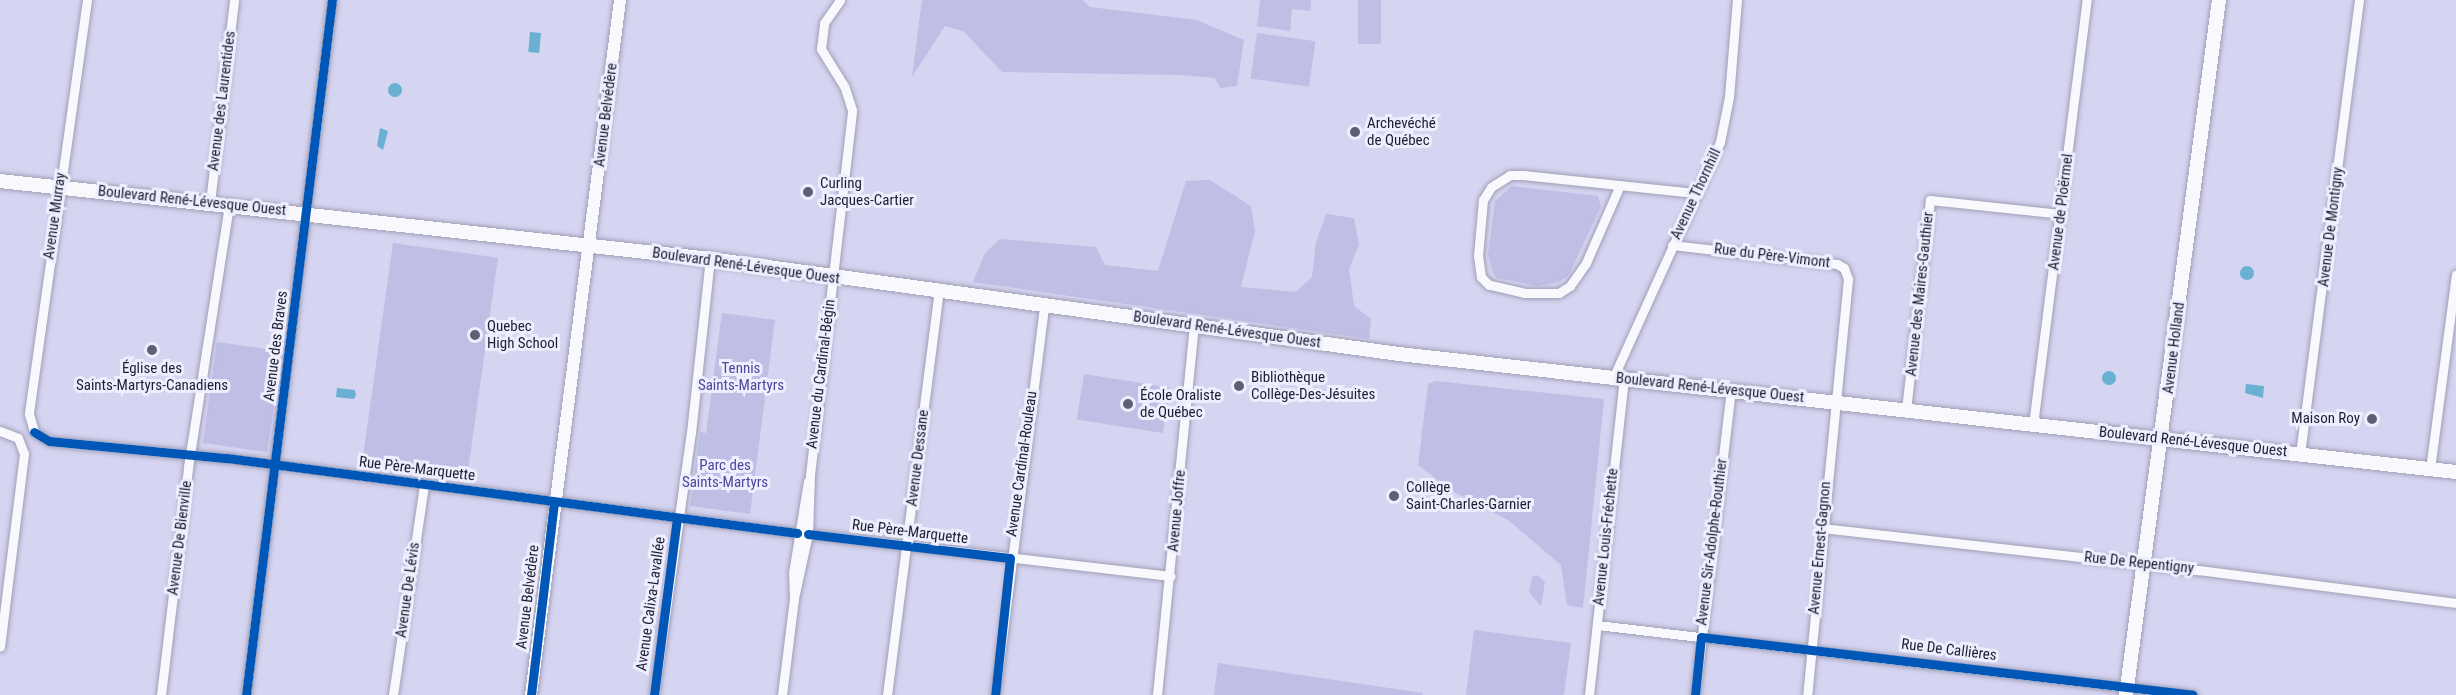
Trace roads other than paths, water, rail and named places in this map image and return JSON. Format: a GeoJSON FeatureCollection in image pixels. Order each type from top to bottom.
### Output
{"type":"FeatureCollection","features":[{"type":"Feature","properties":{"kind":"main road","name":"Avenue Holland"},"geometry":{"type":"LineString","coordinates":[[2127,691],[2219,0]]}},
{"type":"Feature","properties":{"kind":"main road","name":"Boulevard René-Lévesque Ouest"},"geometry":{"type":"LineString","coordinates":[[0,180],[710,259],[832,278],[1194,326],[1619,378],[2456,472]]}},
{"type":"Feature","properties":{"kind":"street","name":"Avenue Murray"},"geometry":{"type":"LineString","coordinates":[[34,432],[29,414],[87,0]]}},
{"type":"Feature","properties":{"kind":"street","name":"Avenue des Laurentides"},"geometry":{"type":"LineString","coordinates":[[210,202],[234,0]]}},
{"type":"Feature","properties":{"kind":"street","name":"Avenue des Braves"},"geometry":{"type":"LineString","coordinates":[[246,695],[308,213],[332,0]]}},
{"type":"Feature","properties":{"kind":"street","name":"Avenue Belvédère"},"geometry":{"type":"LineString","coordinates":[[531,695],[620,0]]}},
{"type":"Feature","properties":{"kind":"street","name":"Avenue du Cardinal-Bégin"},"geometry":{"type":"LineString","coordinates":[[782,695],[852,110],[844,86],[820,49],[824,23],[840,0]]}},
{"type":"Feature","properties":{"kind":"street","name":"Avenue Thornhill"},"geometry":{"type":"LineString","coordinates":[[1619,378],[1672,245],[1720,142],[1727,111],[1737,0]]}},
{"type":"Feature","properties":{"kind":"street","name":"Avenue de Ploërmel"},"geometry":{"type":"LineString","coordinates":[[2033,425],[2087,0]]}},
{"type":"Feature","properties":{"kind":"street","name":"Avenue De Montigny"},"geometry":{"type":"LineString","coordinates":[[2300,454],[2359,0]]}},
{"type":"Feature","properties":{"kind":"street"},"geometry":{"type":"LineString","coordinates":[[1620,185],[1586,263],[1570,286],[1559,293],[1525,293],[1489,285],[1481,276],[1478,256],[1484,200],[1501,179],[1523,175],[1620,185],[1695,193]]}},
{"type":"Feature","properties":{"kind":"street","name":"Avenue des Maires-Gauthier"},"geometry":{"type":"LineString","coordinates":[[1906,410],[1930,200],[2060,214]]}},
{"type":"Feature","properties":{"kind":"street","name":"Avenue De Bienville"},"geometry":{"type":"LineString","coordinates":[[161,695],[192,454],[229,205]]}},
{"type":"Feature","properties":{"kind":"street","name":"Rue du Père-Vimont"},"geometry":{"type":"LineString","coordinates":[[1672,245],[1837,264],[1844,268],[1848,279],[1835,402]]}},
{"type":"Feature","properties":{"kind":"street","name":"Avenue Calixa-Lavallée"},"geometry":{"type":"LineString","coordinates":[[654,695],[710,259]]}},
{"type":"Feature","properties":{"kind":"street"},"geometry":{"type":"LineString","coordinates":[[2430,469],[2456,275]]}},
{"type":"Feature","properties":{"kind":"street","name":"Avenue Dessane"},"geometry":{"type":"LineString","coordinates":[[887,695],[939,291]]}},
{"type":"Feature","properties":{"kind":"street","name":"Avenue Cardinal-Rouleau"},"geometry":{"type":"LineString","coordinates":[[995,695],[1010,558],[1044,306]]}},
{"type":"Feature","properties":{"kind":"street","name":"Avenue Joffre"},"geometry":{"type":"LineString","coordinates":[[1157,695],[1171,576],[1194,326]]}},
{"type":"Feature","properties":{"kind":"street","name":"Avenue Louis-Fréchette"},"geometry":{"type":"LineString","coordinates":[[1589,695],[1598,625],[1619,378]]}},
{"type":"Feature","properties":{"kind":"street","name":"Avenue Sir-Adolphe-Routhier"},"geometry":{"type":"LineString","coordinates":[[1695,695],[1731,390]]}},
{"type":"Feature","properties":{"kind":"street","name":"Avenue Ernest-Gagnon"},"geometry":{"type":"LineString","coordinates":[[1807,695],[1835,402]]}},
{"type":"Feature","properties":{"kind":"street"},"geometry":{"type":"LineString","coordinates":[[0,431],[18,438],[24,454],[0,647]]}},
{"type":"Feature","properties":{"kind":"street","name":"Rue Père-Marquette"},"geometry":{"type":"LineString","coordinates":[[34,432],[49,441],[192,454],[802,534],[1171,576]]}},
{"type":"Feature","properties":{"kind":"street","name":"Avenue De Lévis"},"geometry":{"type":"LineString","coordinates":[[393,695],[423,484]]}},
{"type":"Feature","properties":{"kind":"street","name":"Rue De Repentigny"},"geometry":{"type":"LineString","coordinates":[[1822,528],[2143,564],[2456,603]]}},
{"type":"Feature","properties":{"kind":"street","name":"Rue De Callières"},"geometry":{"type":"LineString","coordinates":[[1598,625],[1811,649],[2127,691],[2193,695]]}},
{"type":"Feature","properties":{"kind":"place","name":"Archevéché de Québec"},"geometry":{"type":"Point","coordinates":[1355,132]}},
{"type":"Feature","properties":{"kind":"place","name":"Curling Jacques-Cartier"},"geometry":{"type":"Point","coordinates":[808,192]}},
{"type":"Feature","properties":{"kind":"place","name":"Quebec High School"},"geometry":{"type":"Point","coordinates":[475,335]}},
{"type":"Feature","properties":{"kind":"place","name":"Église des Saints-Martyrs-Canadiens"},"geometry":{"type":"Point","coordinates":[152,350]}},
{"type":"Feature","properties":{"kind":"place","name":"Bibliothèque Collège-Des-Jésuites"},"geometry":{"type":"Point","coordinates":[1239,386]}},
{"type":"Feature","properties":{"kind":"place","name":"École Oraliste de Québec"},"geometry":{"type":"Point","coordinates":[1128,404]}},
{"type":"Feature","properties":{"kind":"place","name":"Maison Roy"},"geometry":{"type":"Point","coordinates":[2372,419]}},
{"type":"Feature","properties":{"kind":"place","name":"Collège Saint-Charles-Garnier"},"geometry":{"type":"Point","coordinates":[1394,496]}},
{"type":"Feature","properties":{"kind":"park label","name":"Tennis Saints-Martyrs"},"geometry":{"type":"Point","coordinates":[741,376]}},
{"type":"Feature","properties":{"kind":"park label","name":"Parc des Saints-Martyrs"},"geometry":{"type":"Point","coordinates":[725,474]}}]}
